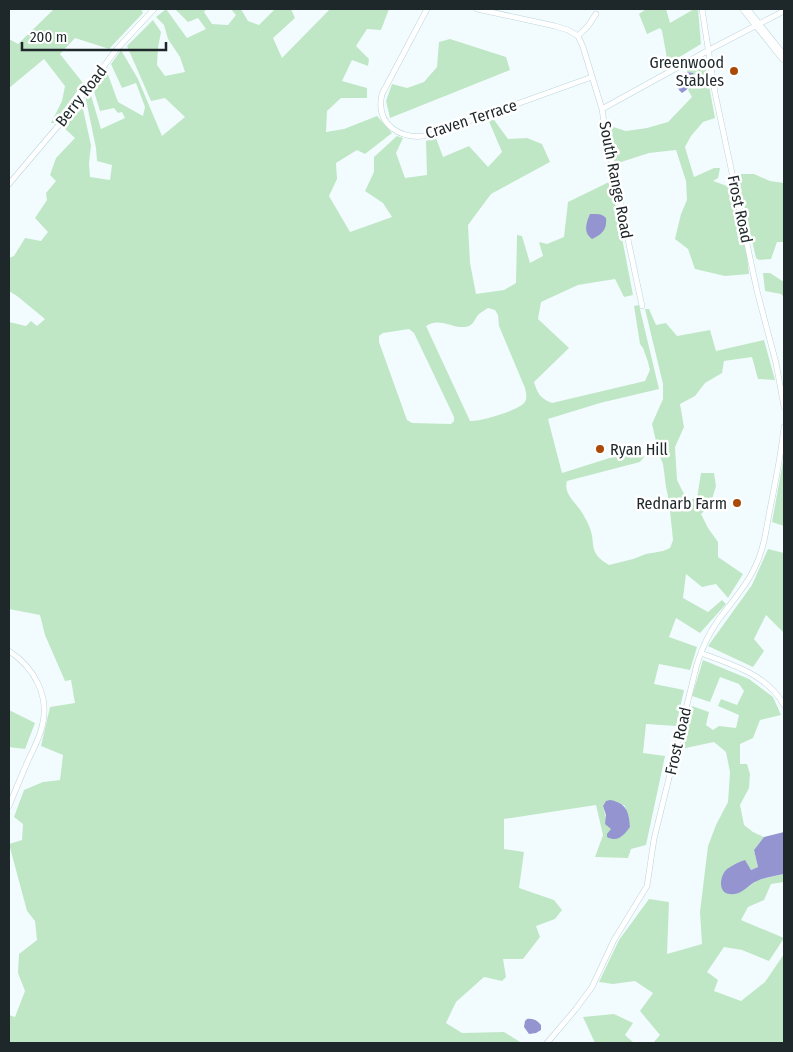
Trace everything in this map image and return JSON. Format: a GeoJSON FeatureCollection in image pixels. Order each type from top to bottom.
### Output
{"type":"FeatureCollection","features":[{"type":"Feature","properties":{"kind":"main road"},"geometry":{"type":"LineString","coordinates":[[745,9],[784,58]]}},
{"type":"Feature","properties":{"kind":"street","name":"Berry Road"},"geometry":{"type":"LineString","coordinates":[[9,184],[69,113],[116,50],[154,9]]}},
{"type":"Feature","properties":{"kind":"street","name":"Craven Terrace"},"geometry":{"type":"LineString","coordinates":[[427,9],[382,94],[380,106],[383,117],[391,127],[400,133],[412,137],[430,135],[592,78]]}},
{"type":"Feature","properties":{"kind":"street"},"geometry":{"type":"LineString","coordinates":[[477,9],[555,26],[568,30],[578,36],[602,109]]}},
{"type":"Feature","properties":{"kind":"street","name":"Frost Road"},"geometry":{"type":"LineString","coordinates":[[702,9],[716,99],[757,291],[776,363],[784,407]]}},
{"type":"Feature","properties":{"kind":"street","name":"South Range Road"},"geometry":{"type":"LineString","coordinates":[[642,306],[602,109],[709,50],[784,12]]}},
{"type":"Feature","properties":{"kind":"street"},"geometry":{"type":"LineString","coordinates":[[578,36],[596,14]]}},
{"type":"Feature","properties":{"kind":"street","name":"Frost Road"},"geometry":{"type":"LineString","coordinates":[[547,1043],[592,987],[614,940],[647,886],[654,839],[694,673],[713,628],[743,588],[758,560],[776,483],[784,427]]}},
{"type":"Feature","properties":{"kind":"street"},"geometry":{"type":"LineString","coordinates":[[9,651],[31,670],[43,697],[44,712],[40,734],[9,806]]}},
{"type":"Feature","properties":{"kind":"street"},"geometry":{"type":"LineString","coordinates":[[701,653],[760,679],[774,690],[784,705]]}},
{"type":"Feature","properties":{"kind":"green space"},"geometry":{"type":"Polygon","coordinates":[[[54,9],[141,9],[143,13],[109,49],[75,38],[60,54],[83,83],[54,123],[51,123],[62,101],[65,86],[44,59],[9,88],[9,39],[18,44],[54,9]]]}},
{"type":"Feature","properties":{"kind":"green space"},"geometry":{"type":"Polygon","coordinates":[[[166,9],[187,38],[206,29],[198,18],[188,22],[175,9],[206,9],[204,12],[212,24],[228,25],[236,15],[231,9],[241,9],[248,21],[259,25],[275,9],[291,9],[295,18],[273,38],[282,58],[330,9],[389,9],[381,30],[367,29],[356,46],[369,59],[368,66],[352,60],[342,81],[367,88],[367,98],[341,98],[327,111],[326,132],[344,129],[377,116],[392,133],[365,154],[357,150],[336,163],[337,179],[329,196],[350,232],[392,217],[383,203],[365,191],[374,172],[374,157],[397,136],[403,138],[396,153],[405,178],[427,175],[426,141],[436,138],[443,157],[469,146],[488,167],[502,152],[488,119],[492,117],[508,139],[527,138],[542,144],[550,162],[491,194],[468,225],[470,263],[476,294],[504,290],[516,283],[517,235],[522,236],[530,263],[543,256],[539,242],[547,244],[564,237],[568,202],[611,181],[633,295],[624,297],[615,279],[578,285],[541,302],[538,319],[569,348],[534,382],[540,395],[552,403],[645,381],[650,370],[640,344],[634,306],[639,305],[659,389],[600,403],[548,419],[562,473],[638,449],[644,457],[640,462],[567,481],[568,493],[581,511],[589,527],[595,552],[599,558],[609,565],[663,551],[670,548],[673,540],[663,464],[652,424],[663,399],[663,384],[645,309],[649,309],[656,325],[666,323],[677,336],[710,330],[716,351],[764,340],[775,380],[758,379],[752,357],[724,361],[722,373],[705,383],[695,396],[680,404],[684,427],[675,447],[677,480],[687,500],[697,498],[701,473],[714,473],[716,486],[710,506],[701,514],[718,542],[718,557],[743,574],[728,598],[716,584],[702,587],[686,574],[683,598],[708,612],[722,600],[726,604],[700,633],[676,618],[669,637],[697,647],[690,670],[659,664],[654,684],[684,690],[676,726],[646,724],[643,753],[665,756],[646,845],[631,849],[628,858],[595,857],[603,835],[596,805],[504,819],[504,849],[524,852],[519,888],[554,900],[562,910],[555,919],[536,926],[540,937],[523,959],[503,959],[506,977],[502,981],[484,977],[456,1002],[446,1023],[462,1033],[504,1032],[522,1043],[9,1043],[9,1015],[15,1017],[25,991],[18,973],[19,954],[37,940],[35,921],[27,911],[9,844],[22,840],[23,824],[14,817],[24,790],[43,782],[60,780],[63,755],[41,746],[50,707],[75,703],[71,680],[65,681],[45,635],[40,615],[9,609],[9,322],[26,326],[31,321],[37,326],[45,319],[9,291],[9,258],[14,256],[25,238],[41,241],[48,232],[35,218],[47,200],[46,193],[56,181],[50,175],[56,158],[75,138],[63,127],[81,100],[91,145],[90,177],[110,180],[112,165],[97,161],[85,95],[90,92],[101,129],[125,118],[122,112],[118,113],[114,108],[100,111],[93,88],[106,69],[118,102],[143,116],[145,107],[136,83],[122,88],[111,64],[121,50],[138,79],[162,136],[185,117],[165,98],[151,101],[127,46],[153,20],[161,32],[157,65],[165,76],[185,72],[180,57],[168,39],[164,25],[156,17],[166,9]],[[488,308],[479,314],[471,325],[467,327],[436,322],[426,326],[470,421],[489,418],[514,409],[524,403],[526,398],[525,388],[499,326],[498,315],[495,310],[488,308]],[[409,329],[383,333],[379,336],[379,342],[407,420],[412,423],[451,424],[454,421],[454,417],[414,333],[409,329]],[[615,801],[603,806],[606,818],[612,829],[611,831],[621,837],[630,827],[625,806],[615,801]]]}},
{"type":"Feature","properties":{"kind":"green space"},"geometry":{"type":"Polygon","coordinates":[[[646,9],[666,9],[670,23],[694,9],[698,9],[701,44],[668,64],[662,31],[660,28],[647,34],[639,14],[646,9]]]}},
{"type":"Feature","properties":{"kind":"green space"},"geometry":{"type":"Polygon","coordinates":[[[450,39],[506,57],[510,70],[390,118],[386,101],[392,84],[407,88],[424,82],[437,67],[439,42],[450,39]]]}},
{"type":"Feature","properties":{"kind":"green space"},"geometry":{"type":"Polygon","coordinates":[[[704,58],[715,118],[703,122],[691,136],[685,147],[694,177],[714,168],[720,168],[718,178],[713,181],[727,186],[727,181],[736,201],[749,274],[725,276],[695,269],[688,249],[675,239],[681,214],[687,200],[686,181],[676,150],[649,153],[615,164],[607,125],[626,131],[668,122],[692,97],[688,90],[693,81],[693,73],[687,72],[687,67],[704,58]]]}},
{"type":"Feature","properties":{"kind":"green space"},"geometry":{"type":"Polygon","coordinates":[[[737,174],[754,174],[770,181],[784,183],[784,242],[777,242],[771,259],[759,260],[756,258],[737,174]]]}},
{"type":"Feature","properties":{"kind":"green space"},"geometry":{"type":"Polygon","coordinates":[[[763,273],[770,273],[784,282],[784,297],[781,294],[765,291],[763,273]]]}},
{"type":"Feature","properties":{"kind":"green space"},"geometry":{"type":"Polygon","coordinates":[[[784,456],[784,526],[772,522],[784,456]]]}},
{"type":"Feature","properties":{"kind":"green space"},"geometry":{"type":"Polygon","coordinates":[[[768,549],[784,553],[784,633],[766,615],[754,639],[764,651],[753,667],[708,646],[752,585],[768,549]]]}},
{"type":"Feature","properties":{"kind":"green space"},"geometry":{"type":"Polygon","coordinates":[[[703,660],[749,679],[773,697],[781,715],[760,720],[753,738],[740,744],[740,764],[747,764],[750,774],[749,788],[740,805],[744,825],[764,837],[754,850],[758,867],[751,870],[737,863],[726,870],[745,889],[758,880],[784,874],[784,882],[771,884],[764,900],[748,907],[741,920],[784,938],[769,961],[742,950],[724,947],[707,972],[718,980],[714,991],[741,1001],[765,982],[784,954],[784,1043],[653,1043],[660,1035],[640,1011],[653,993],[635,981],[613,984],[599,982],[619,940],[649,899],[669,902],[667,954],[702,944],[700,912],[708,846],[728,802],[730,772],[726,752],[714,742],[681,749],[692,706],[709,712],[706,725],[713,730],[719,726],[736,728],[739,715],[718,706],[721,699],[737,705],[744,691],[739,684],[720,677],[710,702],[692,696],[703,660]]]}},
{"type":"Feature","properties":{"kind":"green space"},"geometry":{"type":"Polygon","coordinates":[[[9,710],[35,723],[25,749],[9,747],[9,710]]]}},
{"type":"Feature","properties":{"kind":"green space"},"geometry":{"type":"Polygon","coordinates":[[[614,1014],[633,1023],[625,1035],[634,1043],[595,1043],[583,1017],[614,1014]]]}},
{"type":"Feature","properties":{"kind":"water"},"geometry":{"type":"Polygon","coordinates":[[[687,72],[693,73],[693,79],[689,87],[682,93],[676,81],[679,75],[687,72]]]}},
{"type":"Feature","properties":{"kind":"water"},"geometry":{"type":"Polygon","coordinates":[[[590,214],[601,215],[606,218],[604,231],[592,239],[586,231],[590,214]]]}},
{"type":"Feature","properties":{"kind":"water"},"geometry":{"type":"Polygon","coordinates":[[[610,800],[620,803],[626,809],[630,821],[630,827],[618,839],[607,837],[611,829],[605,824],[606,815],[603,806],[606,801],[610,800]]]}},
{"type":"Feature","properties":{"kind":"water"},"geometry":{"type":"Polygon","coordinates":[[[784,832],[784,874],[760,880],[738,893],[730,894],[723,891],[721,879],[727,869],[745,860],[751,870],[758,867],[754,850],[764,837],[784,832]]]}},
{"type":"Feature","properties":{"kind":"water"},"geometry":{"type":"Polygon","coordinates":[[[527,1019],[533,1019],[538,1022],[541,1025],[541,1030],[529,1034],[524,1027],[527,1019]]]}},
{"type":"Feature","properties":{"kind":"place","name":"Greenwood Stables"},"geometry":{"type":"Point","coordinates":[734,71]}},
{"type":"Feature","properties":{"kind":"place","name":"Ryan Hill"},"geometry":{"type":"Point","coordinates":[600,449]}},
{"type":"Feature","properties":{"kind":"place","name":"Rednarb Farm"},"geometry":{"type":"Point","coordinates":[737,503]}}]}
